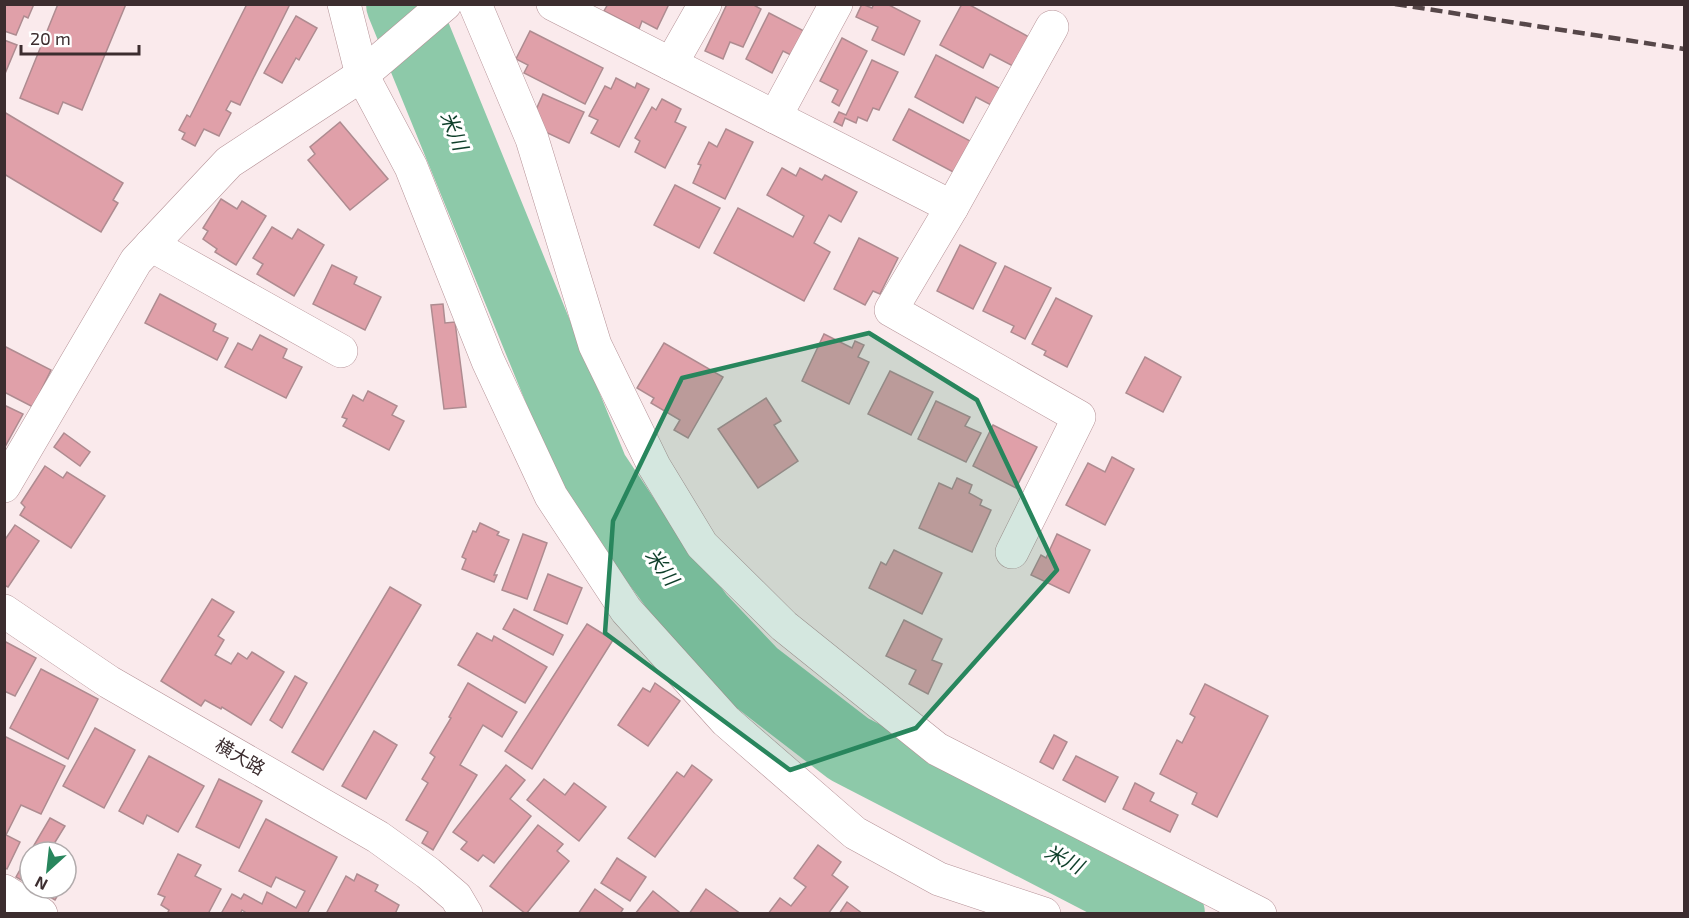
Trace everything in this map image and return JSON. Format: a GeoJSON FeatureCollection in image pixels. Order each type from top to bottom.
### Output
{"type":"FeatureCollection","features":[{"type":"Feature","properties":{"kind":"street"},"geometry":{"type":"LineString","coordinates":[[344,4],[488,361],[551,496],[626,610],[726,721],[855,832],[939,879],[1044,914]]}},
{"type":"Feature","properties":{"kind":"street"},"geometry":{"type":"LineString","coordinates":[[4,486],[136,261],[229,162],[369,69],[445,4]]}},
{"type":"Feature","properties":{"kind":"street"},"geometry":{"type":"LineString","coordinates":[[475,4],[532,139],[595,345],[654,466],[702,545],[784,626],[937,749],[1260,914]]}},
{"type":"Feature","properties":{"kind":"street"},"geometry":{"type":"LineString","coordinates":[[554,4],[952,207]]}},
{"type":"Feature","properties":{"kind":"street"},"geometry":{"type":"LineString","coordinates":[[671,64],[705,4]]}},
{"type":"Feature","properties":{"kind":"street"},"geometry":{"type":"LineString","coordinates":[[776,117],[836,4]]}},
{"type":"Feature","properties":{"kind":"street"},"geometry":{"type":"LineString","coordinates":[[1012,552],[1079,417],[891,310],[952,207],[1052,27]]}},
{"type":"Feature","properties":{"kind":"street"},"geometry":{"type":"LineString","coordinates":[[151,245],[341,351]]}},
{"type":"Feature","properties":{"kind":"street","name":"横大路"},"geometry":{"type":"LineString","coordinates":[[4,611],[109,682],[378,837],[428,873],[456,897],[466,914]]}},
{"type":"Feature","properties":{"kind":"street"},"geometry":{"type":"LineString","coordinates":[[4,891],[41,914]]}},
{"type":"Feature","properties":{"kind":"highlighted area"},"geometry":{"type":"Polygon","coordinates":[[[869,333],[977,400],[1057,570],[916,728],[790,770],[605,633],[613,521],[682,378],[869,333]]]}},
{"type":"Feature","properties":{"kind":"building"},"geometry":{"type":"Polygon","coordinates":[[[4,4],[34,4],[28,18],[24,16],[16,35],[4,31],[4,4]]]}},
{"type":"Feature","properties":{"kind":"building"},"geometry":{"type":"Polygon","coordinates":[[[58,4],[126,4],[82,110],[63,102],[58,114],[20,98],[58,4]]]}},
{"type":"Feature","properties":{"kind":"building"},"geometry":{"type":"Polygon","coordinates":[[[247,4],[290,4],[240,105],[231,101],[226,110],[231,113],[219,136],[204,129],[195,146],[182,139],[185,133],[179,130],[187,115],[190,117],[247,4]]]}},
{"type":"Feature","properties":{"kind":"building"},"geometry":{"type":"Polygon","coordinates":[[[608,4],[669,4],[657,29],[642,21],[639,29],[604,11],[608,4]]]}},
{"type":"Feature","properties":{"kind":"building"},"geometry":{"type":"Polygon","coordinates":[[[727,4],[752,4],[761,9],[743,47],[730,42],[723,59],[705,51],[727,4]]]}},
{"type":"Feature","properties":{"kind":"building"},"geometry":{"type":"Polygon","coordinates":[[[862,4],[872,8],[874,4],[887,4],[920,21],[904,55],[872,40],[878,27],[856,17],[862,4]]]}},
{"type":"Feature","properties":{"kind":"building"},"geometry":{"type":"Polygon","coordinates":[[[962,4],[968,4],[1029,37],[1013,66],[990,54],[983,68],[940,45],[962,4]]]}},
{"type":"Feature","properties":{"kind":"building"},"geometry":{"type":"Polygon","coordinates":[[[769,13],[804,31],[791,55],[783,51],[772,73],[746,59],[769,13]]]}},
{"type":"Feature","properties":{"kind":"building"},"geometry":{"type":"Polygon","coordinates":[[[296,16],[317,28],[299,60],[296,58],[282,83],[264,73],[296,16]]]}},
{"type":"Feature","properties":{"kind":"building"},"geometry":{"type":"Polygon","coordinates":[[[530,31],[603,68],[585,104],[524,73],[528,65],[516,59],[530,31]]]}},
{"type":"Feature","properties":{"kind":"building"},"geometry":{"type":"Polygon","coordinates":[[[842,38],[867,51],[839,106],[832,102],[838,90],[820,81],[842,38]]]}},
{"type":"Feature","properties":{"kind":"building"},"geometry":{"type":"Polygon","coordinates":[[[4,40],[17,45],[4,76],[4,40]]]}},
{"type":"Feature","properties":{"kind":"building"},"geometry":{"type":"Polygon","coordinates":[[[936,55],[1001,89],[993,106],[976,97],[963,123],[915,97],[936,55]]]}},
{"type":"Feature","properties":{"kind":"building"},"geometry":{"type":"Polygon","coordinates":[[[872,60],[898,72],[879,110],[873,108],[867,121],[858,117],[856,123],[845,118],[842,126],[834,122],[839,112],[846,115],[872,60]]]}},
{"type":"Feature","properties":{"kind":"building"},"geometry":{"type":"Polygon","coordinates":[[[616,78],[635,88],[637,83],[649,89],[619,147],[591,133],[598,120],[589,116],[605,86],[611,89],[616,78]]]}},
{"type":"Feature","properties":{"kind":"building"},"geometry":{"type":"Polygon","coordinates":[[[543,94],[584,112],[569,143],[541,130],[532,119],[543,94]]]}},
{"type":"Feature","properties":{"kind":"building"},"geometry":{"type":"Polygon","coordinates":[[[662,99],[681,109],[675,122],[686,127],[665,168],[635,152],[640,141],[635,138],[652,107],[656,110],[662,99]]]}},
{"type":"Feature","properties":{"kind":"building"},"geometry":{"type":"Polygon","coordinates":[[[909,109],[974,143],[957,174],[893,140],[909,109]]]}},
{"type":"Feature","properties":{"kind":"building"},"geometry":{"type":"Polygon","coordinates":[[[4,112],[123,183],[113,200],[118,203],[101,232],[4,174],[4,112]]]}},
{"type":"Feature","properties":{"kind":"building"},"geometry":{"type":"Polygon","coordinates":[[[340,122],[388,179],[350,210],[308,160],[315,154],[310,147],[340,122]]]}},
{"type":"Feature","properties":{"kind":"building"},"geometry":{"type":"Polygon","coordinates":[[[726,129],[753,142],[725,199],[693,183],[701,165],[698,164],[709,142],[717,147],[726,129]]]}},
{"type":"Feature","properties":{"kind":"building"},"geometry":{"type":"Polygon","coordinates":[[[782,168],[796,176],[800,168],[822,180],[825,175],[857,192],[841,222],[829,215],[814,243],[830,252],[804,301],[714,253],[738,208],[793,237],[804,216],[767,195],[782,168]]]}},
{"type":"Feature","properties":{"kind":"building"},"geometry":{"type":"Polygon","coordinates":[[[675,185],[720,208],[699,248],[654,225],[675,185]]]}},
{"type":"Feature","properties":{"kind":"building"},"geometry":{"type":"Polygon","coordinates":[[[221,199],[237,209],[242,201],[266,216],[236,265],[215,252],[217,249],[203,239],[208,231],[203,228],[221,199]]]}},
{"type":"Feature","properties":{"kind":"building"},"geometry":{"type":"Polygon","coordinates":[[[272,227],[292,239],[298,229],[324,245],[294,296],[257,274],[263,264],[253,258],[272,227]]]}},
{"type":"Feature","properties":{"kind":"building"},"geometry":{"type":"Polygon","coordinates":[[[859,238],[898,258],[880,294],[873,291],[865,305],[834,289],[859,238]]]}},
{"type":"Feature","properties":{"kind":"building"},"geometry":{"type":"Polygon","coordinates":[[[960,245],[996,263],[973,309],[937,291],[960,245]]]}},
{"type":"Feature","properties":{"kind":"building"},"geometry":{"type":"Polygon","coordinates":[[[332,265],[357,277],[354,284],[381,297],[365,330],[313,304],[332,265]]]}},
{"type":"Feature","properties":{"kind":"building"},"geometry":{"type":"Polygon","coordinates":[[[1005,266],[1051,288],[1025,339],[1011,332],[1014,326],[983,311],[1005,266]]]}},
{"type":"Feature","properties":{"kind":"building"},"geometry":{"type":"Polygon","coordinates":[[[160,294],[216,324],[213,331],[228,338],[217,360],[145,323],[160,294]]]}},
{"type":"Feature","properties":{"kind":"building"},"geometry":{"type":"Polygon","coordinates":[[[1056,298],[1092,316],[1067,367],[1044,355],[1046,351],[1032,344],[1056,298]]]}},
{"type":"Feature","properties":{"kind":"building"},"geometry":{"type":"Polygon","coordinates":[[[443,304],[445,323],[455,322],[466,407],[444,409],[431,305],[443,304]]]}},
{"type":"Feature","properties":{"kind":"building"},"geometry":{"type":"Polygon","coordinates":[[[824,334],[852,348],[855,341],[864,345],[858,357],[869,362],[849,404],[802,381],[824,334]]]}},
{"type":"Feature","properties":{"kind":"building"},"geometry":{"type":"Polygon","coordinates":[[[260,335],[287,349],[283,358],[302,367],[286,398],[225,367],[238,343],[252,350],[260,335]]]}},
{"type":"Feature","properties":{"kind":"building"},"geometry":{"type":"Polygon","coordinates":[[[664,343],[723,377],[688,438],[674,430],[680,420],[651,403],[654,398],[637,388],[664,343]]]}},
{"type":"Feature","properties":{"kind":"building"},"geometry":{"type":"Polygon","coordinates":[[[4,346],[51,370],[33,407],[4,392],[4,346]]]}},
{"type":"Feature","properties":{"kind":"building"},"geometry":{"type":"Polygon","coordinates":[[[1145,357],[1181,377],[1163,412],[1126,393],[1145,357]]]}},
{"type":"Feature","properties":{"kind":"building"},"geometry":{"type":"Polygon","coordinates":[[[890,371],[933,392],[911,435],[868,414],[890,371]]]}},
{"type":"Feature","properties":{"kind":"building"},"geometry":{"type":"Polygon","coordinates":[[[368,391],[397,406],[392,415],[404,421],[389,450],[343,426],[347,419],[342,417],[353,395],[363,401],[368,391]]]}},
{"type":"Feature","properties":{"kind":"building"},"geometry":{"type":"Polygon","coordinates":[[[766,398],[781,421],[774,425],[798,461],[758,488],[718,429],[766,398]]]}},
{"type":"Feature","properties":{"kind":"building"},"geometry":{"type":"Polygon","coordinates":[[[936,401],[970,417],[965,426],[981,433],[966,462],[918,439],[936,401]]]}},
{"type":"Feature","properties":{"kind":"building"},"geometry":{"type":"Polygon","coordinates":[[[4,405],[23,414],[6,445],[4,444],[4,405]]]}},
{"type":"Feature","properties":{"kind":"building"},"geometry":{"type":"Polygon","coordinates":[[[993,425],[1037,447],[1016,488],[973,466],[993,425]]]}},
{"type":"Feature","properties":{"kind":"building"},"geometry":{"type":"Polygon","coordinates":[[[64,433],[90,452],[80,466],[54,447],[64,433]]]}},
{"type":"Feature","properties":{"kind":"building"},"geometry":{"type":"Polygon","coordinates":[[[1112,457],[1134,469],[1105,525],[1066,505],[1088,463],[1105,472],[1112,457]]]}},
{"type":"Feature","properties":{"kind":"building"},"geometry":{"type":"Polygon","coordinates":[[[45,466],[63,478],[67,472],[105,496],[71,548],[20,515],[25,507],[21,503],[45,466]]]}},
{"type":"Feature","properties":{"kind":"building"},"geometry":{"type":"Polygon","coordinates":[[[957,478],[972,485],[969,493],[982,500],[980,505],[991,510],[972,552],[919,528],[939,483],[952,489],[957,478]]]}},
{"type":"Feature","properties":{"kind":"building"},"geometry":{"type":"Polygon","coordinates":[[[480,523],[499,532],[497,535],[509,540],[494,575],[497,575],[494,582],[462,569],[466,559],[462,557],[473,531],[476,532],[480,523]]]}},
{"type":"Feature","properties":{"kind":"building"},"geometry":{"type":"Polygon","coordinates":[[[15,525],[39,541],[8,587],[4,585],[4,541],[15,525]]]}},
{"type":"Feature","properties":{"kind":"building"},"geometry":{"type":"Polygon","coordinates":[[[523,534],[547,543],[527,599],[502,590],[523,534]]]}},
{"type":"Feature","properties":{"kind":"building"},"geometry":{"type":"Polygon","coordinates":[[[1057,534],[1090,550],[1069,593],[1031,575],[1041,555],[1046,558],[1057,534]]]}},
{"type":"Feature","properties":{"kind":"building"},"geometry":{"type":"Polygon","coordinates":[[[894,550],[942,573],[922,614],[869,588],[881,562],[886,565],[894,550]]]}},
{"type":"Feature","properties":{"kind":"building"},"geometry":{"type":"Polygon","coordinates":[[[548,574],[582,588],[567,624],[534,610],[548,574]]]}},
{"type":"Feature","properties":{"kind":"building"},"geometry":{"type":"Polygon","coordinates":[[[390,587],[421,605],[323,770],[292,752],[390,587]]]}},
{"type":"Feature","properties":{"kind":"building"},"geometry":{"type":"Polygon","coordinates":[[[212,599],[234,612],[218,636],[224,640],[215,655],[231,664],[238,653],[247,659],[252,652],[284,672],[251,725],[222,707],[221,709],[205,700],[201,706],[161,681],[212,599]]]}},
{"type":"Feature","properties":{"kind":"building"},"geometry":{"type":"Polygon","coordinates":[[[514,609],[563,635],[553,655],[503,629],[514,609]]]}},
{"type":"Feature","properties":{"kind":"building"},"geometry":{"type":"Polygon","coordinates":[[[904,620],[942,639],[932,660],[942,664],[928,694],[909,684],[916,670],[886,656],[904,620]]]}},
{"type":"Feature","properties":{"kind":"building"},"geometry":{"type":"Polygon","coordinates":[[[587,624],[613,640],[532,769],[505,751],[587,624]]]}},
{"type":"Feature","properties":{"kind":"building"},"geometry":{"type":"Polygon","coordinates":[[[477,633],[492,641],[494,636],[547,667],[525,703],[458,665],[477,633]]]}},
{"type":"Feature","properties":{"kind":"building"},"geometry":{"type":"Polygon","coordinates":[[[4,641],[36,658],[15,696],[4,691],[4,641]]]}},
{"type":"Feature","properties":{"kind":"building"},"geometry":{"type":"Polygon","coordinates":[[[41,669],[98,699],[68,759],[10,728],[41,669]]]}},
{"type":"Feature","properties":{"kind":"building"},"geometry":{"type":"Polygon","coordinates":[[[295,676],[307,683],[282,728],[270,720],[295,676]]]}},
{"type":"Feature","properties":{"kind":"building"},"geometry":{"type":"Polygon","coordinates":[[[468,683],[517,712],[502,737],[483,725],[460,765],[477,775],[433,850],[422,843],[428,832],[406,820],[428,783],[422,779],[435,757],[430,753],[468,683]]]}},
{"type":"Feature","properties":{"kind":"building"},"geometry":{"type":"Polygon","coordinates":[[[655,683],[680,701],[648,746],[618,725],[643,688],[650,692],[655,683]]]}},
{"type":"Feature","properties":{"kind":"building"},"geometry":{"type":"Polygon","coordinates":[[[1205,684],[1268,716],[1217,817],[1192,804],[1197,793],[1160,774],[1177,740],[1182,743],[1195,717],[1190,714],[1205,684]]]}},
{"type":"Feature","properties":{"kind":"building"},"geometry":{"type":"Polygon","coordinates":[[[95,728],[135,750],[104,808],[63,786],[95,728]]]}},
{"type":"Feature","properties":{"kind":"building"},"geometry":{"type":"Polygon","coordinates":[[[374,731],[397,745],[366,799],[342,786],[374,731]]]}},
{"type":"Feature","properties":{"kind":"building"},"geometry":{"type":"Polygon","coordinates":[[[1054,735],[1067,742],[1053,769],[1040,762],[1054,735]]]}},
{"type":"Feature","properties":{"kind":"building"},"geometry":{"type":"Polygon","coordinates":[[[4,736],[65,766],[41,814],[21,805],[6,835],[18,841],[18,846],[7,869],[4,867],[4,736]]]}},
{"type":"Feature","properties":{"kind":"building"},"geometry":{"type":"Polygon","coordinates":[[[149,756],[204,786],[178,832],[147,815],[143,824],[119,811],[149,756]]]}},
{"type":"Feature","properties":{"kind":"building"},"geometry":{"type":"Polygon","coordinates":[[[1076,756],[1118,777],[1105,802],[1063,780],[1076,756]]]}},
{"type":"Feature","properties":{"kind":"building"},"geometry":{"type":"Polygon","coordinates":[[[506,765],[525,780],[510,799],[531,816],[494,863],[483,855],[478,861],[461,849],[467,842],[453,832],[506,765]]]}},
{"type":"Feature","properties":{"kind":"building"},"geometry":{"type":"Polygon","coordinates":[[[692,765],[712,780],[655,857],[628,838],[677,772],[684,777],[692,765]]]}},
{"type":"Feature","properties":{"kind":"building"},"geometry":{"type":"Polygon","coordinates":[[[219,779],[262,801],[239,848],[196,827],[219,779]]]}},
{"type":"Feature","properties":{"kind":"building"},"geometry":{"type":"Polygon","coordinates":[[[544,779],[565,795],[574,783],[606,807],[579,841],[527,800],[544,779]]]}},
{"type":"Feature","properties":{"kind":"building"},"geometry":{"type":"Polygon","coordinates":[[[1135,783],[1154,793],[1150,801],[1178,815],[1170,832],[1123,809],[1135,783]]]}},
{"type":"Feature","properties":{"kind":"building"},"geometry":{"type":"Polygon","coordinates":[[[50,818],[65,826],[56,840],[37,840],[50,818]]]}},
{"type":"Feature","properties":{"kind":"building"},"geometry":{"type":"Polygon","coordinates":[[[266,819],[337,857],[307,914],[248,914],[242,910],[240,914],[221,914],[232,894],[241,899],[244,894],[262,904],[267,892],[296,908],[305,891],[276,877],[271,887],[239,871],[266,819]]]}},
{"type":"Feature","properties":{"kind":"building"},"geometry":{"type":"Polygon","coordinates":[[[538,825],[563,844],[557,851],[569,861],[526,914],[490,886],[538,825]]]}},
{"type":"Feature","properties":{"kind":"building"},"geometry":{"type":"Polygon","coordinates":[[[818,845],[841,862],[832,875],[848,887],[828,914],[768,914],[780,898],[791,906],[806,887],[794,878],[818,845]]]}},
{"type":"Feature","properties":{"kind":"building"},"geometry":{"type":"Polygon","coordinates":[[[178,854],[201,865],[195,876],[221,889],[208,914],[167,914],[169,910],[161,905],[165,897],[158,894],[178,854]]]}},
{"type":"Feature","properties":{"kind":"building"},"geometry":{"type":"Polygon","coordinates":[[[617,858],[646,877],[630,901],[601,883],[617,858]]]}},
{"type":"Feature","properties":{"kind":"building"},"geometry":{"type":"Polygon","coordinates":[[[357,874],[378,885],[375,891],[399,905],[395,914],[326,914],[346,876],[354,881],[357,874]]]}},
{"type":"Feature","properties":{"kind":"building"},"geometry":{"type":"Polygon","coordinates":[[[595,889],[623,909],[620,914],[578,914],[595,889]]]}},
{"type":"Feature","properties":{"kind":"building"},"geometry":{"type":"Polygon","coordinates":[[[706,889],[741,914],[689,914],[706,889]]]}},
{"type":"Feature","properties":{"kind":"building"},"geometry":{"type":"Polygon","coordinates":[[[653,891],[679,912],[678,914],[635,914],[653,891]]]}},
{"type":"Feature","properties":{"kind":"building"},"geometry":{"type":"Polygon","coordinates":[[[847,902],[863,914],[839,914],[847,902]]]}},
{"type":"Feature","properties":{"kind":"waterway","name":"米川"},"geometry":{"type":"LineString","coordinates":[[402,4],[593,472],[631,529],[699,618],[753,675],[849,749],[1169,914]]}},
{"type":"Feature","properties":{"kind":"railway"},"geometry":{"type":"LineString","coordinates":[[1395,4],[1684,49]]}}]}
